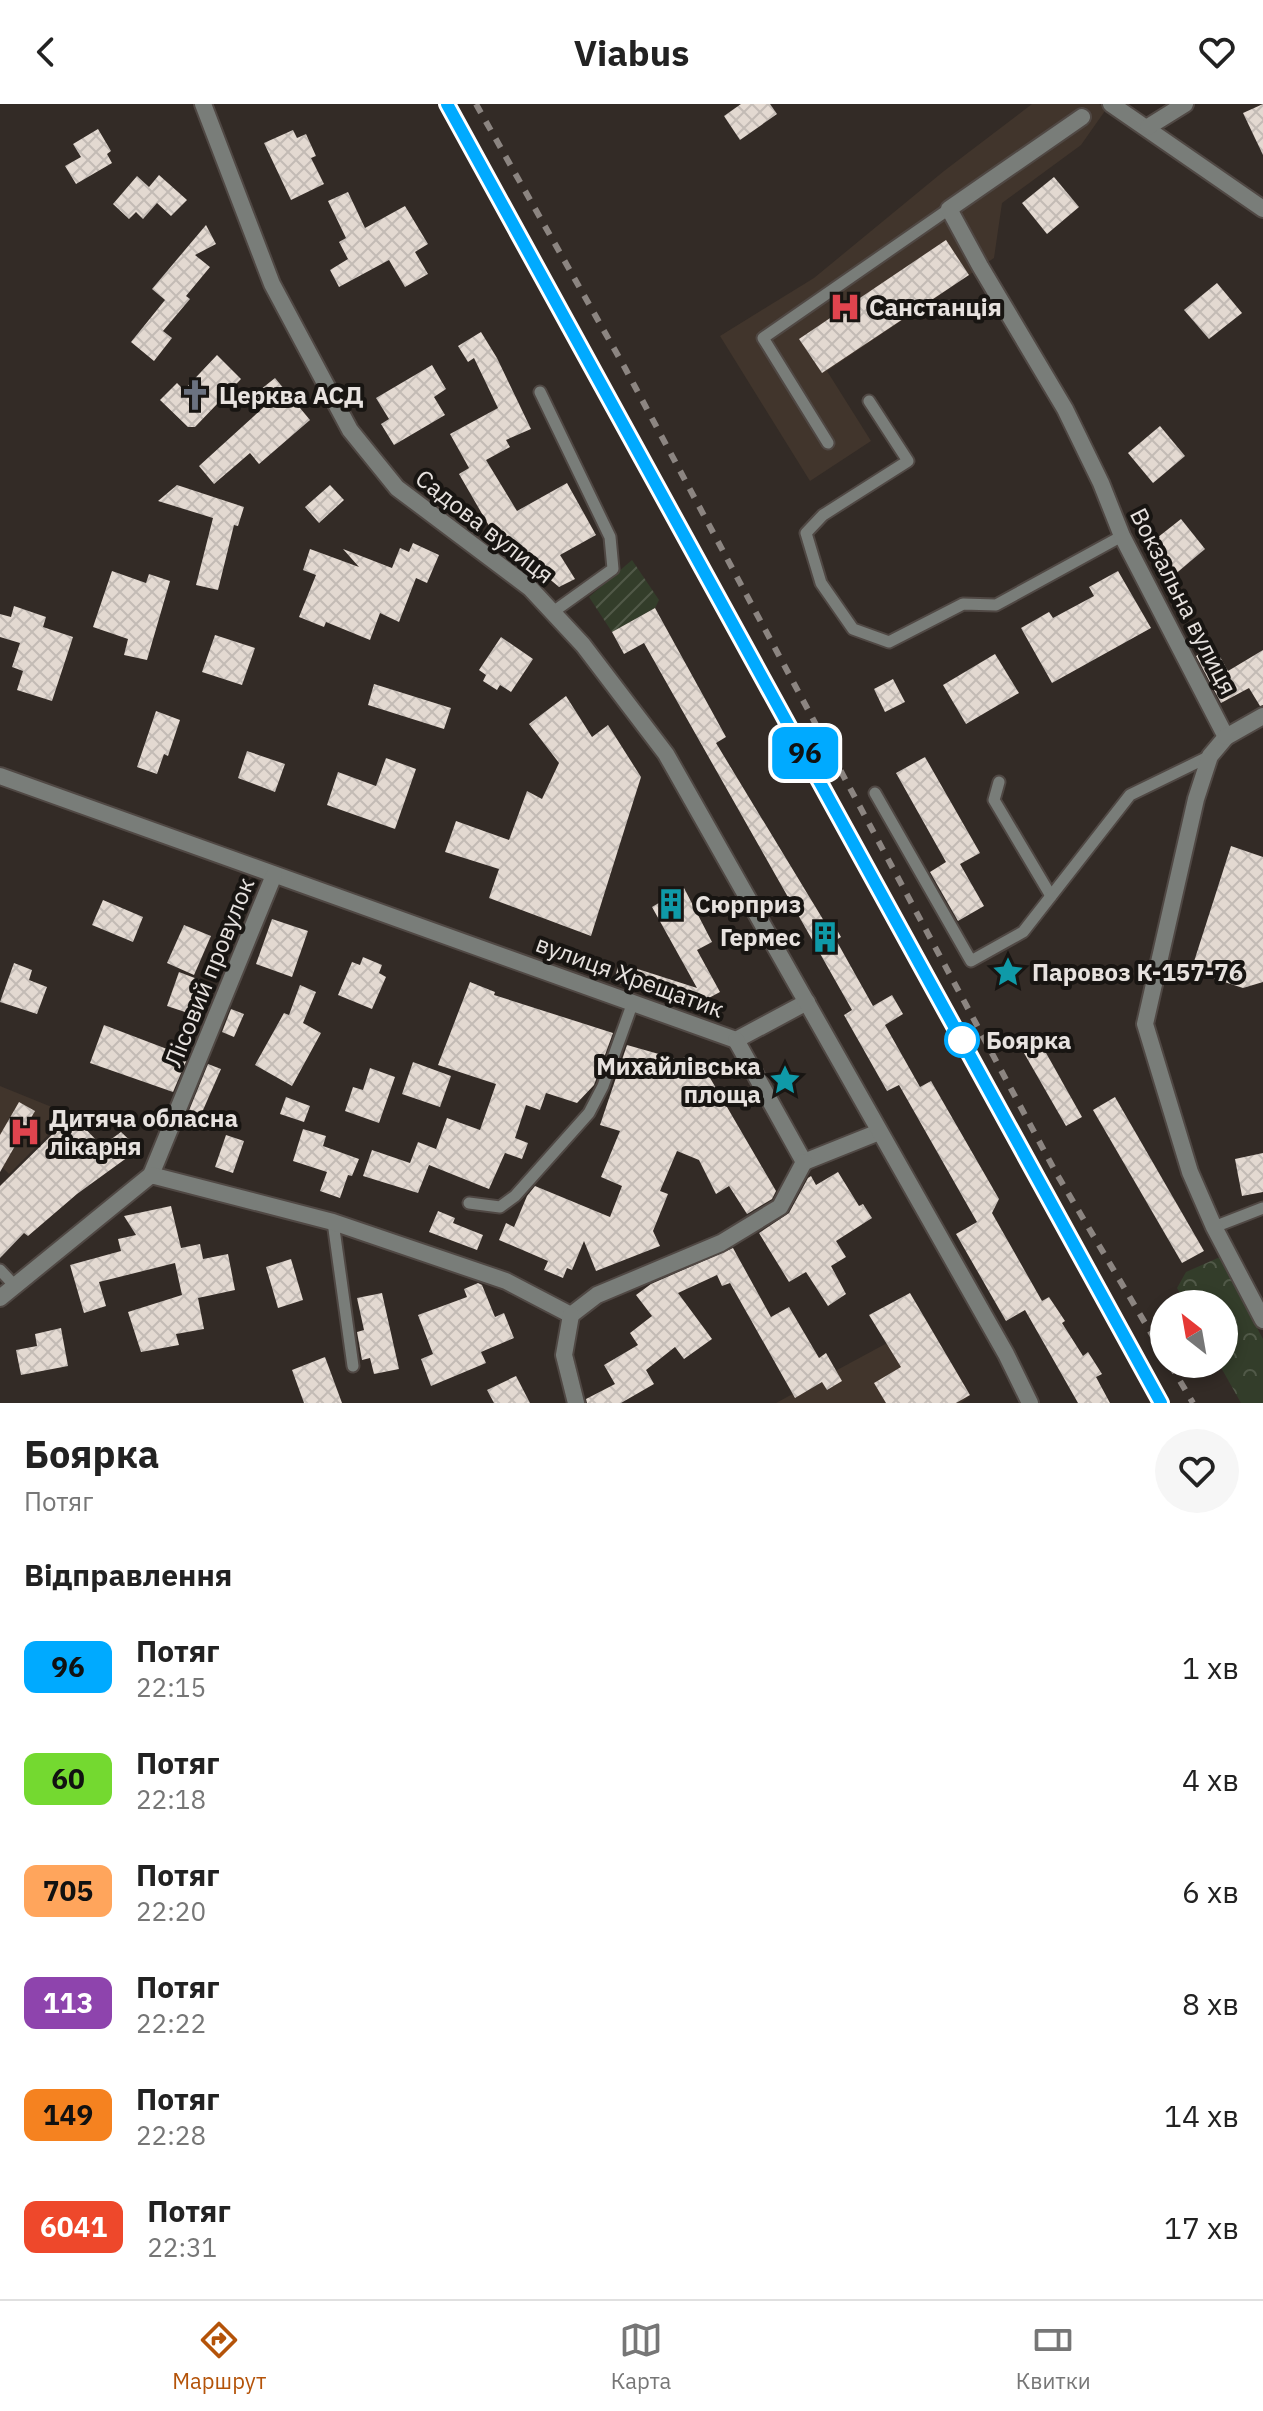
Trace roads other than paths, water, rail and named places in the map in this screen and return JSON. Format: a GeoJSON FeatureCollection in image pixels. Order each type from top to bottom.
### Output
{"type":"FeatureCollection","features":[{"type":"Feature","properties":{"kind":"street","name":"Садова вулиця"},"geometry":{"type":"LineString","coordinates":[[203,104],[272,284],[350,430],[397,488],[530,588],[583,645],[666,754],[807,1002]]}},
{"type":"Feature","properties":{"kind":"street"},"geometry":{"type":"LineString","coordinates":[[1111,104],[1263,209]]}},
{"type":"Feature","properties":{"kind":"street"},"geometry":{"type":"LineString","coordinates":[[1148,127],[1185,104]]}},
{"type":"Feature","properties":{"kind":"street"},"geometry":{"type":"LineString","coordinates":[[949,209],[1082,117]]}},
{"type":"Feature","properties":{"kind":"street","name":"Вокзальна вулиця"},"geometry":{"type":"LineString","coordinates":[[949,209],[1065,409],[1101,483],[1122,536],[1226,737]]}},
{"type":"Feature","properties":{"kind":"street"},"geometry":{"type":"LineString","coordinates":[[1263,716],[1226,737],[1210,756],[1196,799],[1145,1024],[1190,1172],[1214,1227],[1263,1320]]}},
{"type":"Feature","properties":{"kind":"street","name":"вулиця Хрещатик"},"geometry":{"type":"LineString","coordinates":[[0,776],[736,1040],[807,1002]]}},
{"type":"Feature","properties":{"kind":"street","name":"Лісовий провулок"},"geometry":{"type":"LineString","coordinates":[[151,1175],[274,875]]}},
{"type":"Feature","properties":{"kind":"street"},"geometry":{"type":"LineString","coordinates":[[807,1002],[1006,1354],[1030,1403]]}},
{"type":"Feature","properties":{"kind":"street"},"geometry":{"type":"LineString","coordinates":[[736,1040],[804,1162]]}},
{"type":"Feature","properties":{"kind":"street"},"geometry":{"type":"LineString","coordinates":[[576,1403],[564,1355],[571,1315],[597,1295],[721,1243],[780,1207],[804,1162],[879,1132]]}},
{"type":"Feature","properties":{"kind":"street"},"geometry":{"type":"LineString","coordinates":[[0,1298],[151,1175],[333,1222],[506,1281],[571,1315]]}},
{"type":"Feature","properties":{"kind":"lane"},"geometry":{"type":"LineString","coordinates":[[828,443],[763,338],[949,209]]}},
{"type":"Feature","properties":{"kind":"lane"},"geometry":{"type":"LineString","coordinates":[[540,392],[610,537],[613,569],[553,612]]}},
{"type":"Feature","properties":{"kind":"lane"},"geometry":{"type":"LineString","coordinates":[[869,401],[908,461],[823,515],[806,533],[821,583],[853,629],[889,642],[963,604],[996,605],[1122,536]]}},
{"type":"Feature","properties":{"kind":"lane"},"geometry":{"type":"LineString","coordinates":[[875,793],[971,961],[1023,932],[1130,795],[1210,756]]}},
{"type":"Feature","properties":{"kind":"lane"},"geometry":{"type":"LineString","coordinates":[[999,782],[994,800],[1051,896]]}},
{"type":"Feature","properties":{"kind":"lane"},"geometry":{"type":"LineString","coordinates":[[469,1203],[500,1207],[515,1196],[589,1113],[603,1086],[633,1002]]}},
{"type":"Feature","properties":{"kind":"lane"},"geometry":{"type":"LineString","coordinates":[[1214,1227],[1263,1208]]}},
{"type":"Feature","properties":{"kind":"lane"},"geometry":{"type":"LineString","coordinates":[[333,1222],[353,1366]]}},
{"type":"Feature","properties":{"kind":"lane"},"geometry":{"type":"LineString","coordinates":[[0,1270],[14,1285]]}},
{"type":"Feature","properties":{"kind":"railway"},"geometry":{"type":"LineString","coordinates":[[447,104],[1161,1403]]}},
{"type":"Feature","properties":{"kind":"railway"},"geometry":{"type":"LineString","coordinates":[[476,104],[625,368],[1055,1171],[1150,1331]]}},
{"type":"Feature","properties":{"kind":"railway"},"geometry":{"type":"LineString","coordinates":[[1178,1378],[1193,1403]]}},
{"type":"Feature","properties":{"kind":"train","name":"96"},"geometry":{"type":"LineString","coordinates":[[447,104],[1161,1403]]}},
{"type":"Feature","properties":{"kind":"place","name":"Санстанція"},"geometry":{"type":"Point","coordinates":[845,307]}},
{"type":"Feature","properties":{"kind":"place","name":"Церква АСД"},"geometry":{"type":"Point","coordinates":[195,395]}},
{"type":"Feature","properties":{"kind":"place","name":"Сюрприз"},"geometry":{"type":"Point","coordinates":[671,904]}},
{"type":"Feature","properties":{"kind":"place","name":"Гермес"},"geometry":{"type":"Point","coordinates":[825,937]}},
{"type":"Feature","properties":{"kind":"place","name":"Паровоз К-157-76"},"geometry":{"type":"Point","coordinates":[1008,972]}},
{"type":"Feature","properties":{"kind":"place","name":"Боярка"},"geometry":{"type":"Point","coordinates":[962,1040]}},
{"type":"Feature","properties":{"kind":"place","name":"Михайлівська площа"},"geometry":{"type":"Point","coordinates":[785,1080]}},
{"type":"Feature","properties":{"kind":"place","name":"Дитяча обласна лікарня"},"geometry":{"type":"Point","coordinates":[25,1132]}}]}
